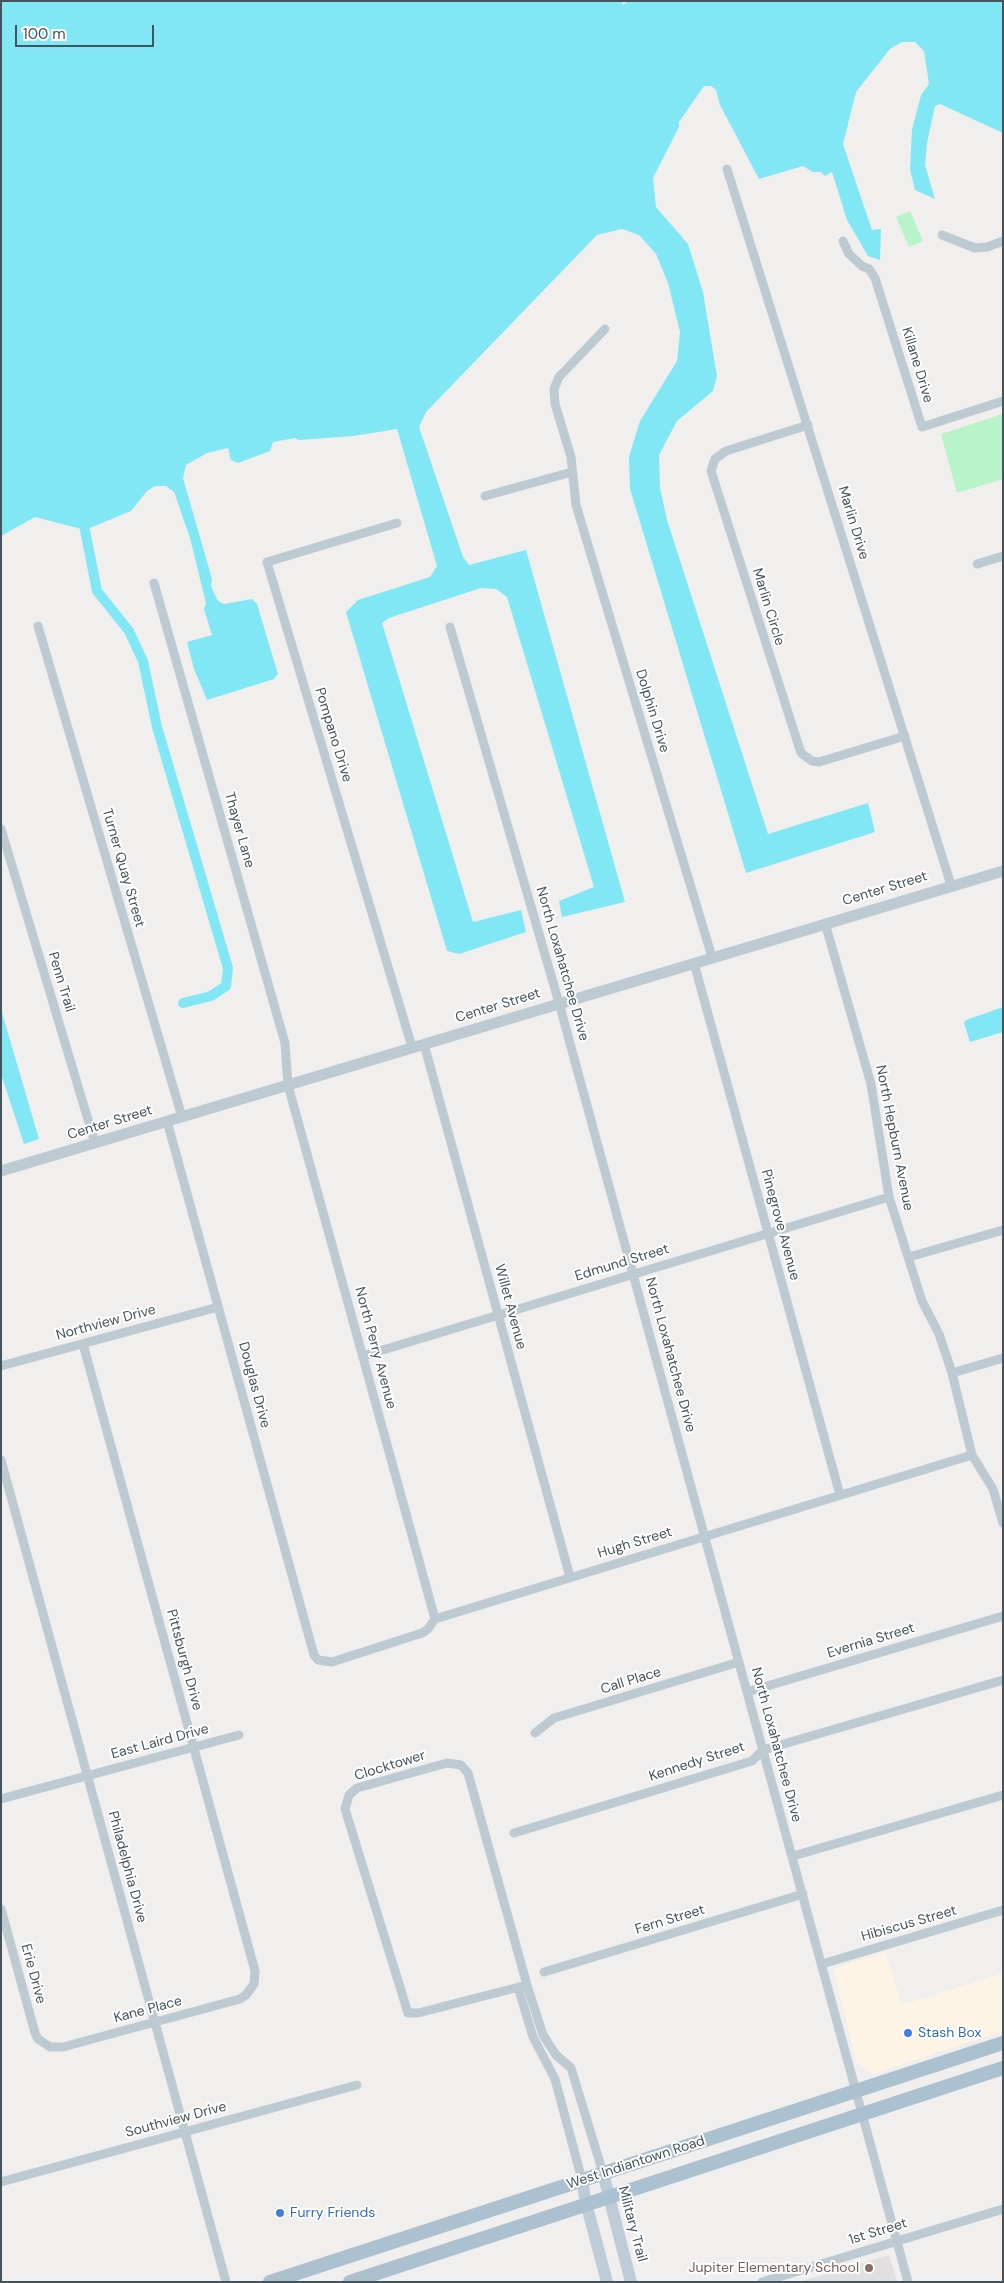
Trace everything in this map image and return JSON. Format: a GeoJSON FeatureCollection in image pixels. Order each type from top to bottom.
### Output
{"type":"FeatureCollection","features":[{"type":"Feature","properties":{"kind":"main road","name":"West Indiantown Road"},"geometry":{"type":"LineString","coordinates":[[270,2282],[1003,2043]]}},
{"type":"Feature","properties":{"kind":"main road","name":"West Indiantown Road"},"geometry":{"type":"LineString","coordinates":[[350,2282],[863,2112],[1003,2068]]}},
{"type":"Feature","properties":{"kind":"main road","name":"Military Trail"},"geometry":{"type":"LineString","coordinates":[[603,2173],[631,2282]]}},
{"type":"Feature","properties":{"kind":"main road"},"geometry":{"type":"LineString","coordinates":[[582,2180],[586,2203],[607,2282]]}},
{"type":"Feature","properties":{"kind":"street","name":"Marlin Drive"},"geometry":{"type":"LineString","coordinates":[[728,169],[951,885]]}},
{"type":"Feature","properties":{"kind":"street"},"geometry":{"type":"LineString","coordinates":[[942,235],[975,248],[1003,241]]}},
{"type":"Feature","properties":{"kind":"street","name":"Killane Drive"},"geometry":{"type":"LineString","coordinates":[[843,241],[849,254],[862,266],[869,269],[875,278],[922,427],[1003,401]]}},
{"type":"Feature","properties":{"kind":"street","name":"Dolphin Drive"},"geometry":{"type":"LineString","coordinates":[[605,329],[559,377],[554,389],[555,404],[571,457],[576,505],[712,957]]}},
{"type":"Feature","properties":{"kind":"street","name":"Marlin Circle"},"geometry":{"type":"LineString","coordinates":[[808,426],[726,451],[715,459],[711,471],[801,753],[806,758],[818,762],[905,736]]}},
{"type":"Feature","properties":{"kind":"street"},"geometry":{"type":"LineString","coordinates":[[485,496],[572,472]]}},
{"type":"Feature","properties":{"kind":"street","name":"Pompano Drive"},"geometry":{"type":"LineString","coordinates":[[397,522],[267,562],[412,1048]]}},
{"type":"Feature","properties":{"kind":"street"},"geometry":{"type":"LineString","coordinates":[[977,564],[1003,556]]}},
{"type":"Feature","properties":{"kind":"street","name":"Thayer Lane"},"geometry":{"type":"LineString","coordinates":[[154,583],[285,1043],[288,1085]]}},
{"type":"Feature","properties":{"kind":"street","name":"Turner Quay Street"},"geometry":{"type":"LineString","coordinates":[[38,626],[182,1117]]}},
{"type":"Feature","properties":{"kind":"street","name":"North Loxahatchee Drive"},"geometry":{"type":"LineString","coordinates":[[450,628],[559,1003],[908,2282]]}},
{"type":"Feature","properties":{"kind":"street","name":"Penn Trail"},"geometry":{"type":"LineString","coordinates":[[1,829],[95,1143]]}},
{"type":"Feature","properties":{"kind":"street","name":"Center Street"},"geometry":{"type":"LineString","coordinates":[[1,1171],[951,885],[1003,871]]}},
{"type":"Feature","properties":{"kind":"street","name":"North Hepburn Avenue"},"geometry":{"type":"LineString","coordinates":[[825,924],[871,1084],[889,1197],[922,1301],[939,1334],[952,1373],[972,1455],[993,1489],[1003,1523]]}},
{"type":"Feature","properties":{"kind":"street","name":"Pinegrove Avenue"},"geometry":{"type":"LineString","coordinates":[[694,963],[840,1495]]}},
{"type":"Feature","properties":{"kind":"street","name":"Willet Avenue"},"geometry":{"type":"LineString","coordinates":[[424,1044],[570,1577]]}},
{"type":"Feature","properties":{"kind":"street","name":"North Perry Avenue"},"geometry":{"type":"LineString","coordinates":[[288,1085],[435,1618]]}},
{"type":"Feature","properties":{"kind":"street","name":"Douglas Drive"},"geometry":{"type":"LineString","coordinates":[[167,1121],[314,1655]]}},
{"type":"Feature","properties":{"kind":"street","name":"Edmund Street"},"geometry":{"type":"LineString","coordinates":[[363,1356],[889,1197]]}},
{"type":"Feature","properties":{"kind":"street"},"geometry":{"type":"LineString","coordinates":[[909,1257],[1003,1230]]}},
{"type":"Feature","properties":{"kind":"street","name":"Northview Drive"},"geometry":{"type":"LineString","coordinates":[[1,1366],[218,1307]]}},
{"type":"Feature","properties":{"kind":"street","name":"Pittsburgh Drive"},"geometry":{"type":"LineString","coordinates":[[83,1344],[255,1971],[254,1984]]}},
{"type":"Feature","properties":{"kind":"street"},"geometry":{"type":"LineString","coordinates":[[952,1373],[1003,1358]]}},
{"type":"Feature","properties":{"kind":"street","name":"Hugh Street"},"geometry":{"type":"LineString","coordinates":[[314,1655],[318,1660],[332,1662],[422,1633],[428,1629],[435,1618],[972,1455]]}},
{"type":"Feature","properties":{"kind":"street","name":"Philadelphia Drive"},"geometry":{"type":"LineString","coordinates":[[1,1460],[226,2282]]}},
{"type":"Feature","properties":{"kind":"street"},"geometry":{"type":"LineString","coordinates":[[993,1489],[1003,1486]]}},
{"type":"Feature","properties":{"kind":"street","name":"Evernia Street"},"geometry":{"type":"LineString","coordinates":[[748,1692],[1003,1616]]}},
{"type":"Feature","properties":{"kind":"street","name":"Call Place"},"geometry":{"type":"LineString","coordinates":[[536,1733],[554,1718],[739,1662]]}},
{"type":"Feature","properties":{"kind":"street","name":"Kennedy Street"},"geometry":{"type":"LineString","coordinates":[[514,1833],[752,1761],[763,1750],[1003,1680]]}},
{"type":"Feature","properties":{"kind":"street","name":"East Laird Drive"},"geometry":{"type":"LineString","coordinates":[[1,1799],[239,1735]]}},
{"type":"Feature","properties":{"kind":"street","name":"Clocktower"},"geometry":{"type":"LineString","coordinates":[[523,1986],[418,2013],[408,2013],[345,1809],[349,1795],[357,1788],[447,1763],[461,1765],[468,1772],[523,1986],[533,2037],[555,2079],[582,2180]]}},
{"type":"Feature","properties":{"kind":"street"},"geometry":{"type":"LineString","coordinates":[[793,1856],[1003,1795]]}},
{"type":"Feature","properties":{"kind":"street","name":"Fern Street"},"geometry":{"type":"LineString","coordinates":[[544,1972],[803,1894]]}},
{"type":"Feature","properties":{"kind":"street","name":"Erie Drive"},"geometry":{"type":"LineString","coordinates":[[1,1909],[35,2033],[44,2044]]}},
{"type":"Feature","properties":{"kind":"street","name":"Hibiscus Street"},"geometry":{"type":"LineString","coordinates":[[822,1964],[1003,1910]]}},
{"type":"Feature","properties":{"kind":"street","name":"Kane Place"},"geometry":{"type":"LineString","coordinates":[[44,2044],[50,2047],[63,2047],[240,1999],[246,1995],[254,1984]]}},
{"type":"Feature","properties":{"kind":"street","name":"Clocktower"},"geometry":{"type":"LineString","coordinates":[[523,1986],[543,2035],[556,2055],[571,2068],[603,2173]]}},
{"type":"Feature","properties":{"kind":"street","name":"Southview Drive"},"geometry":{"type":"LineString","coordinates":[[1,2182],[357,2085]]}},
{"type":"Feature","properties":{"kind":"street","name":"1st Street"},"geometry":{"type":"LineString","coordinates":[[762,2282],[1003,2209]]}},
{"type":"Feature","properties":{"kind":"shaded area"},"geometry":{"type":"Polygon","coordinates":[[[885,1952],[902,2005],[1003,1973],[1003,2031],[873,2074],[857,2063],[833,1969],[885,1952]]]}},
{"type":"Feature","properties":{"kind":"shaded area","name":"Jupiter Elementary School"},"geometry":{"type":"Polygon","coordinates":[[[889,2255],[897,2282],[799,2282],[889,2255]]]}},
{"type":"Feature","properties":{"kind":"green space"},"geometry":{"type":"Polygon","coordinates":[[[910,211],[923,241],[909,247],[896,217],[910,211]]]}},
{"type":"Feature","properties":{"kind":"green space"},"geometry":{"type":"Polygon","coordinates":[[[1003,414],[1003,479],[957,493],[941,434],[1003,414]]]}},
{"type":"Feature","properties":{"kind":"water"},"geometry":{"type":"Polygon","coordinates":[[[1,1],[621,1],[623,5],[628,1],[1003,1],[1003,133],[940,104],[935,106],[927,143],[925,165],[935,199],[915,190],[910,169],[912,130],[921,95],[929,84],[924,51],[915,42],[902,42],[890,49],[856,92],[843,144],[872,230],[881,229],[880,260],[868,256],[847,220],[832,172],[825,176],[821,172],[813,172],[803,166],[759,179],[720,105],[716,90],[711,86],[704,86],[679,122],[679,127],[653,178],[656,207],[688,244],[703,292],[717,376],[713,391],[677,421],[659,455],[660,488],[667,520],[768,834],[868,803],[875,832],[746,873],[630,489],[629,457],[640,421],[677,361],[680,332],[668,283],[656,254],[639,235],[622,229],[597,235],[426,412],[419,427],[463,557],[469,565],[526,550],[625,902],[562,917],[559,901],[594,887],[507,597],[496,589],[481,588],[389,618],[382,623],[473,922],[521,910],[526,932],[459,954],[447,951],[346,612],[358,600],[430,577],[437,566],[397,429],[353,436],[299,440],[295,438],[273,442],[270,451],[238,463],[231,460],[228,448],[207,453],[186,465],[183,478],[212,579],[211,586],[218,601],[224,604],[252,599],[257,604],[278,674],[274,679],[207,700],[194,669],[187,642],[212,635],[204,609],[206,603],[190,538],[174,492],[166,486],[155,486],[147,491],[131,511],[85,530],[35,517],[1,536],[1,1]]]}},
{"type":"Feature","properties":{"kind":"water"},"geometry":{"type":"Polygon","coordinates":[[[1003,1007],[1003,1032],[970,1042],[964,1023],[966,1020],[1003,1007]]]}},
{"type":"Feature","properties":{"kind":"water"},"geometry":{"type":"Polygon","coordinates":[[[1,1009],[39,1139],[24,1144],[1,1074],[1,1009]]]}},
{"type":"Feature","properties":{"kind":"waterway"},"geometry":{"type":"LineString","coordinates":[[85,530],[97,591],[129,631],[143,661],[157,727],[228,968],[226,986],[211,996],[183,1003]]}},
{"type":"Feature","properties":{"kind":"place","name":"Stash Box"},"geometry":{"type":"Point","coordinates":[908,2033]}},
{"type":"Feature","properties":{"kind":"place","name":"Furry Friends"},"geometry":{"type":"Point","coordinates":[280,2213]}},
{"type":"Feature","properties":{"kind":"place","name":"Jupiter Elementary School"},"geometry":{"type":"Point","coordinates":[869,2268]}}]}
